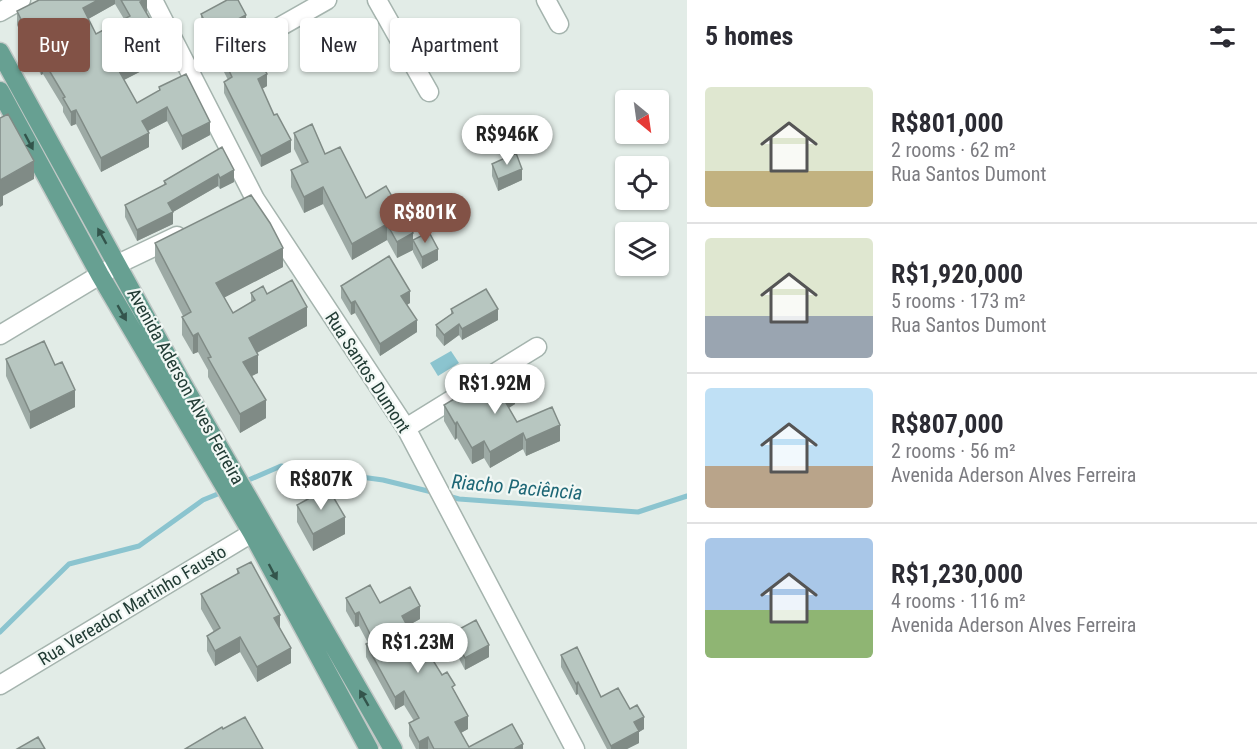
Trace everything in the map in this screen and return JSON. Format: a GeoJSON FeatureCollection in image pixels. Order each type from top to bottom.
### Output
{"type":"FeatureCollection","features":[{"type":"Feature","properties":{"kind":"main road","name":"Avenida Aderson Alves Ferreira"},"geometry":{"type":"LineString","coordinates":[[0,52],[181,381],[369,749]]}},
{"type":"Feature","properties":{"kind":"main road","name":"Avenida Aderson Alves Ferreira"},"geometry":{"type":"LineString","coordinates":[[0,91],[100,275],[393,749]]}},
{"type":"Feature","properties":{"kind":"street"},"geometry":{"type":"LineString","coordinates":[[0,12],[21,0]]}},
{"type":"Feature","properties":{"kind":"street","name":"Rua Santos Dumont"},"geometry":{"type":"LineString","coordinates":[[153,0],[250,201],[406,428],[575,749]]}},
{"type":"Feature","properties":{"kind":"street"},"geometry":{"type":"LineString","coordinates":[[288,22],[327,0]]}},
{"type":"Feature","properties":{"kind":"street"},"geometry":{"type":"LineString","coordinates":[[377,0],[429,92]]}},
{"type":"Feature","properties":{"kind":"street"},"geometry":{"type":"LineString","coordinates":[[546,0],[559,24]]}},
{"type":"Feature","properties":{"kind":"street"},"geometry":{"type":"LineString","coordinates":[[0,335],[118,264],[192,229]]}},
{"type":"Feature","properties":{"kind":"street"},"geometry":{"type":"LineString","coordinates":[[406,428],[537,347]]}},
{"type":"Feature","properties":{"kind":"street","name":"Rua Vereador Martinho Fausto"},"geometry":{"type":"LineString","coordinates":[[0,685],[259,530]]}},
{"type":"Feature","properties":{"kind":"water"},"geometry":{"type":"Polygon","coordinates":[[[451,351],[459,363],[438,376],[430,363],[451,351]]]}},
{"type":"Feature","properties":{"kind":"building"},"geometry":{"type":"Polygon","coordinates":[[[39,0],[98,0],[83,8],[88,18],[20,18],[17,11],[39,0]]]}},
{"type":"Feature","properties":{"kind":"building"},"geometry":{"type":"Polygon","coordinates":[[[121,0],[145,0],[140,2],[149,18],[126,18],[130,16],[121,0]]]}},
{"type":"Feature","properties":{"kind":"building"},"geometry":{"type":"Polygon","coordinates":[[[227,0],[238,0],[246,15],[240,18],[203,18],[201,14],[227,0]]]}},
{"type":"Feature","properties":{"kind":"building"},"geometry":{"type":"Polygon","coordinates":[[[90,22],[96,34],[102,31],[102,72],[120,72],[137,103],[160,90],[159,87],[186,74],[210,122],[182,136],[167,107],[142,121],[149,133],[101,158],[76,110],[71,112],[63,98],[65,97],[50,72],[90,72],[90,22]]]}},
{"type":"Feature","properties":{"kind":"building"},"geometry":{"type":"Polygon","coordinates":[[[230,72],[266,72],[267,74],[258,79],[274,115],[277,114],[291,140],[261,156],[224,82],[232,77],[230,72]]]}},
{"type":"Feature","properties":{"kind":"building"},"geometry":{"type":"Polygon","coordinates":[[[8,114],[34,161],[0,180],[0,118],[8,114]]]}},
{"type":"Feature","properties":{"kind":"building"},"geometry":{"type":"Polygon","coordinates":[[[312,124],[325,154],[340,147],[366,198],[386,186],[413,233],[397,242],[387,224],[352,244],[323,187],[304,197],[291,170],[308,162],[294,133],[312,124]]]}},
{"type":"Feature","properties":{"kind":"building"},"geometry":{"type":"Polygon","coordinates":[[[222,147],[234,170],[220,178],[218,174],[168,203],[173,212],[137,230],[125,205],[166,184],[164,181],[222,147]]]}},
{"type":"Feature","properties":{"kind":"building"},"geometry":{"type":"Polygon","coordinates":[[[516,153],[522,169],[498,179],[492,164],[516,153]]]}},
{"type":"Feature","properties":{"kind":"building"},"geometry":{"type":"Polygon","coordinates":[[[251,195],[283,248],[216,283],[233,313],[255,300],[251,293],[263,286],[267,294],[292,280],[307,307],[249,338],[258,355],[243,362],[266,400],[240,414],[208,358],[211,357],[198,333],[193,336],[182,317],[191,312],[155,243],[251,195]]]}},
{"type":"Feature","properties":{"kind":"building"},"geometry":{"type":"Polygon","coordinates":[[[429,232],[438,249],[422,257],[413,240],[429,232]]]}},
{"type":"Feature","properties":{"kind":"building"},"geometry":{"type":"Polygon","coordinates":[[[389,256],[410,291],[401,296],[417,320],[380,344],[355,301],[351,303],[341,286],[389,256]]]}},
{"type":"Feature","properties":{"kind":"building"},"geometry":{"type":"Polygon","coordinates":[[[486,289],[498,309],[462,329],[459,324],[444,335],[436,325],[453,313],[451,309],[486,289]]]}},
{"type":"Feature","properties":{"kind":"building"},"geometry":{"type":"Polygon","coordinates":[[[44,341],[55,365],[62,362],[75,390],[30,412],[6,359],[44,341]]]}},
{"type":"Feature","properties":{"kind":"building"},"geometry":{"type":"Polygon","coordinates":[[[504,369],[515,388],[502,396],[517,422],[552,407],[560,425],[526,440],[523,433],[490,452],[484,441],[472,448],[444,405],[504,369]]]}},
{"type":"Feature","properties":{"kind":"building"},"geometry":{"type":"Polygon","coordinates":[[[328,488],[345,517],[313,534],[297,505],[328,488]]]}},
{"type":"Feature","properties":{"kind":"building"},"geometry":{"type":"Polygon","coordinates":[[[251,562],[280,615],[274,618],[291,648],[257,667],[240,637],[215,651],[207,636],[220,628],[201,594],[239,573],[237,569],[251,562]]]}},
{"type":"Feature","properties":{"kind":"building"},"geometry":{"type":"Polygon","coordinates":[[[370,585],[380,603],[410,587],[420,606],[402,616],[421,652],[426,649],[442,675],[447,672],[455,685],[452,687],[468,716],[455,722],[469,747],[512,724],[523,744],[514,749],[434,749],[428,737],[419,742],[409,723],[419,718],[404,691],[395,697],[366,644],[373,640],[359,612],[355,614],[346,598],[370,585]]]}},
{"type":"Feature","properties":{"kind":"building"},"geometry":{"type":"Polygon","coordinates":[[[476,620],[489,645],[465,658],[452,633],[476,620]]]}},
{"type":"Feature","properties":{"kind":"building"},"geometry":{"type":"Polygon","coordinates":[[[577,647],[601,697],[618,688],[630,709],[637,705],[644,717],[634,722],[639,731],[611,746],[578,682],[576,684],[561,655],[577,647]]]}},
{"type":"Feature","properties":{"kind":"building"},"geometry":{"type":"Polygon","coordinates":[[[245,717],[263,749],[185,749],[222,727],[223,729],[245,717]]]}},
{"type":"Feature","properties":{"kind":"building"},"geometry":{"type":"Polygon","coordinates":[[[38,737],[45,749],[17,749],[38,737]]]}},
{"type":"Feature","properties":{"kind":"waterway","name":"Riacho Paciência"},"geometry":{"type":"LineString","coordinates":[[244,482],[281,466],[383,480],[436,493]]}},
{"type":"Feature","properties":{"kind":"waterway","name":"Riacho Paciência"},"geometry":{"type":"LineString","coordinates":[[0,632],[69,564],[139,546],[203,500],[225,491]]}},
{"type":"Feature","properties":{"kind":"waterway","name":"Riacho Paciência"},"geometry":{"type":"LineString","coordinates":[[448,496],[459,499],[638,512],[687,496]]}}]}
